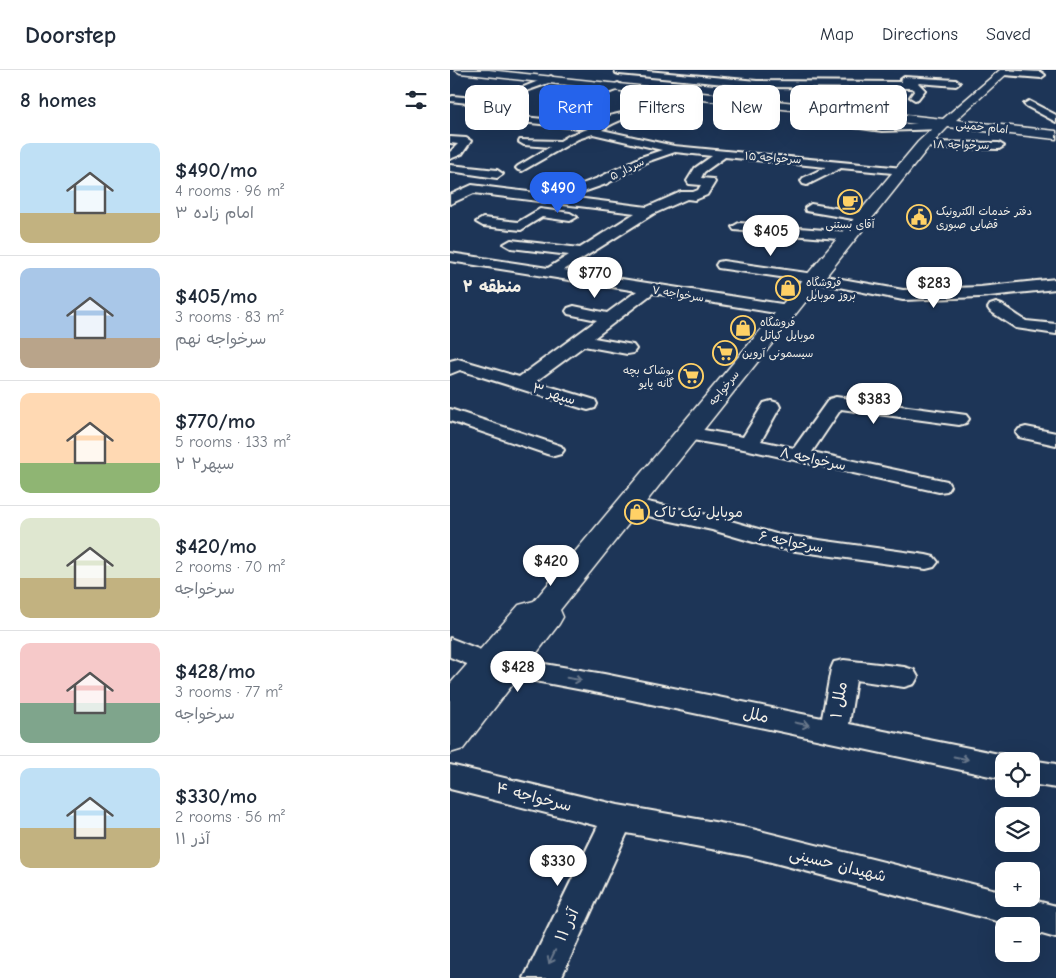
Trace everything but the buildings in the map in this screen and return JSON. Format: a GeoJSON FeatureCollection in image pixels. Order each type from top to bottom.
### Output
{"type":"FeatureCollection","features":[{"type":"Feature","properties":{"kind":"main road","name":"امام خمینی"},"geometry":{"type":"LineString","coordinates":[[450,72],[460,70],[618,86]]}},
{"type":"Feature","properties":{"kind":"main road","name":"امام خمینی"},"geometry":{"type":"LineString","coordinates":[[497,70],[612,74],[945,123]]}},
{"type":"Feature","properties":{"kind":"main road","name":"سرخواجه"},"geometry":{"type":"LineString","coordinates":[[450,739],[498,665],[923,144],[1005,71]]}},
{"type":"Feature","properties":{"kind":"main road","name":"امام خمینی"},"geometry":{"type":"LineString","coordinates":[[703,102],[1056,134]]}},
{"type":"Feature","properties":{"kind":"main road","name":"سرخواجه"},"geometry":{"type":"LineString","coordinates":[[450,707],[498,665]]}},
{"type":"Feature","properties":{"kind":"street"},"geometry":{"type":"LineString","coordinates":[[727,82],[741,70]]}},
{"type":"Feature","properties":{"kind":"street"},"geometry":{"type":"LineString","coordinates":[[875,81],[910,80],[942,71]]}},
{"type":"Feature","properties":{"kind":"street"},"geometry":{"type":"LineString","coordinates":[[1005,71],[1041,75]]}},
{"type":"Feature","properties":{"kind":"street"},"geometry":{"type":"LineString","coordinates":[[612,74],[684,76],[727,82],[790,85]]}},
{"type":"Feature","properties":{"kind":"street"},"geometry":{"type":"LineString","coordinates":[[865,85],[891,74],[910,80],[954,87],[918,93],[914,85],[907,85]]}},
{"type":"Feature","properties":{"kind":"street"},"geometry":{"type":"LineString","coordinates":[[529,87],[551,79]]}},
{"type":"Feature","properties":{"kind":"street"},"geometry":{"type":"LineString","coordinates":[[610,89],[618,86]]}},
{"type":"Feature","properties":{"kind":"street"},"geometry":{"type":"LineString","coordinates":[[453,99],[465,100]]}},
{"type":"Feature","properties":{"kind":"street"},"geometry":{"type":"LineString","coordinates":[[1056,105],[1029,104],[1056,119]]}},
{"type":"Feature","properties":{"kind":"street"},"geometry":{"type":"LineString","coordinates":[[907,128],[945,123]]}},
{"type":"Feature","properties":{"kind":"street"},"geometry":{"type":"LineString","coordinates":[[529,131],[539,126]]}},
{"type":"Feature","properties":{"kind":"street","name":"سرخواجه ۱۵"},"geometry":{"type":"LineString","coordinates":[[610,128],[643,142],[674,149],[701,147],[721,155],[770,158],[793,157],[903,170]]}},
{"type":"Feature","properties":{"kind":"street"},"geometry":{"type":"LineString","coordinates":[[522,168],[574,137],[590,130]]}},
{"type":"Feature","properties":{"kind":"street"},"geometry":{"type":"LineString","coordinates":[[873,130],[881,132],[895,130]]}},
{"type":"Feature","properties":{"kind":"street"},"geometry":{"type":"LineString","coordinates":[[643,142],[666,134]]}},
{"type":"Feature","properties":{"kind":"street"},"geometry":{"type":"LineString","coordinates":[[450,140],[466,141],[454,154]]}},
{"type":"Feature","properties":{"kind":"street"},"geometry":{"type":"LineString","coordinates":[[524,142],[562,144]]}},
{"type":"Feature","properties":{"kind":"street","name":"۱۸ سرخواجه"},"geometry":{"type":"LineString","coordinates":[[923,144],[999,146]]}},
{"type":"Feature","properties":{"kind":"street","name":"۵ سردار"},"geometry":{"type":"LineString","coordinates":[[552,199],[602,181],[645,159],[674,149]]}},
{"type":"Feature","properties":{"kind":"street"},"geometry":{"type":"LineString","coordinates":[[770,158],[780,149]]}},
{"type":"Feature","properties":{"kind":"street"},"geometry":{"type":"LineString","coordinates":[[550,273],[648,211],[685,195],[695,196],[703,192],[709,182],[693,181],[699,170],[721,155]]}},
{"type":"Feature","properties":{"kind":"street"},"geometry":{"type":"LineString","coordinates":[[807,181],[841,164]]}},
{"type":"Feature","properties":{"kind":"street"},"geometry":{"type":"LineString","coordinates":[[450,168],[497,174]]}},
{"type":"Feature","properties":{"kind":"street"},"geometry":{"type":"LineString","coordinates":[[450,200],[472,189],[648,211]]}},
{"type":"Feature","properties":{"kind":"street"},"geometry":{"type":"LineString","coordinates":[[811,208],[865,217]]}},
{"type":"Feature","properties":{"kind":"street"},"geometry":{"type":"LineString","coordinates":[[483,222],[521,226],[540,213],[580,218]]}},
{"type":"Feature","properties":{"kind":"street"},"geometry":{"type":"LineString","coordinates":[[609,222],[628,224]]}},
{"type":"Feature","properties":{"kind":"street"},"geometry":{"type":"LineString","coordinates":[[739,226],[849,236]]}},
{"type":"Feature","properties":{"kind":"street"},"geometry":{"type":"LineString","coordinates":[[511,244],[582,252]]}},
{"type":"Feature","properties":{"kind":"street","name":"سرخواجه ۷"},"geometry":{"type":"LineString","coordinates":[[450,257],[788,310]]}},
{"type":"Feature","properties":{"kind":"street"},"geometry":{"type":"LineString","coordinates":[[723,265],[814,278],[903,295],[980,292],[1056,284]]}},
{"type":"Feature","properties":{"kind":"street"},"geometry":{"type":"LineString","coordinates":[[521,384],[649,289]]}},
{"type":"Feature","properties":{"kind":"street"},"geometry":{"type":"LineString","coordinates":[[996,308],[1022,325],[1056,330]]}},
{"type":"Feature","properties":{"kind":"street"},"geometry":{"type":"LineString","coordinates":[[574,311],[610,318]]}},
{"type":"Feature","properties":{"kind":"street"},"geometry":{"type":"LineString","coordinates":[[581,340],[627,349]]}},
{"type":"Feature","properties":{"kind":"street","name":"۳ سپهر"},"geometry":{"type":"LineString","coordinates":[[454,367],[588,404]]}},
{"type":"Feature","properties":{"kind":"street"},"geometry":{"type":"LineString","coordinates":[[800,456],[836,403],[959,419]]}},
{"type":"Feature","properties":{"kind":"street"},"geometry":{"type":"LineString","coordinates":[[749,444],[772,407]]}},
{"type":"Feature","properties":{"kind":"street"},"geometry":{"type":"LineString","coordinates":[[450,415],[554,450]]}},
{"type":"Feature","properties":{"kind":"street","name":"۸ سرخواجه"},"geometry":{"type":"LineString","coordinates":[[687,433],[749,444],[939,486]]}},
{"type":"Feature","properties":{"kind":"street"},"geometry":{"type":"LineString","coordinates":[[1026,433],[1056,439]]}},
{"type":"Feature","properties":{"kind":"street","name":"سرخواجه ۶"},"geometry":{"type":"LineString","coordinates":[[629,505],[717,524],[774,541],[926,562]]}},
{"type":"Feature","properties":{"kind":"street","name":"ملل"},"geometry":{"type":"LineString","coordinates":[[450,646],[498,665],[834,731],[995,765]]}},
{"type":"Feature","properties":{"kind":"street","name":"ملل ۱"},"geometry":{"type":"LineString","coordinates":[[834,731],[844,669],[904,677]]}},
{"type":"Feature","properties":{"kind":"street"},"geometry":{"type":"LineString","coordinates":[[1040,773],[1056,776]]}},
{"type":"Feature","properties":{"kind":"street","name":"سرخواجه ۴"},"geometry":{"type":"LineString","coordinates":[[450,777],[618,818]]}},
{"type":"Feature","properties":{"kind":"street","name":"شهیدان حسینی"},"geometry":{"type":"LineString","coordinates":[[618,818],[748,842],[971,898],[1056,922]]}},
{"type":"Feature","properties":{"kind":"street","name":"آذر ۱۱"},"geometry":{"type":"LineString","coordinates":[[542,978],[618,818]]}},
{"type":"Feature","properties":{"kind":"place","name":"آقای بستنی"},"geometry":{"type":"Point","coordinates":[850,202]}},
{"type":"Feature","properties":{"kind":"place","name":"دفتر خدمات الکترونیک قضایی صبوری"},"geometry":{"type":"Point","coordinates":[919,217]}},
{"type":"Feature","properties":{"kind":"place","name":"فروشگاه بروز موبایل"},"geometry":{"type":"Point","coordinates":[788,288]}},
{"type":"Feature","properties":{"kind":"place","name":"فروشگاه موبایل کیاتل"},"geometry":{"type":"Point","coordinates":[743,328]}},
{"type":"Feature","properties":{"kind":"place","name":"سیسمونی آروین"},"geometry":{"type":"Point","coordinates":[725,353]}},
{"type":"Feature","properties":{"kind":"place","name":"پوشاک بچه گانه پایو"},"geometry":{"type":"Point","coordinates":[691,376]}},
{"type":"Feature","properties":{"kind":"place","name":"موبایل تیک تاک"},"geometry":{"type":"Point","coordinates":[637,512]}},
{"type":"Feature","properties":{"kind":"district","name":"منطقه ۲"},"geometry":{"type":"Point","coordinates":[492,287]}}]}
